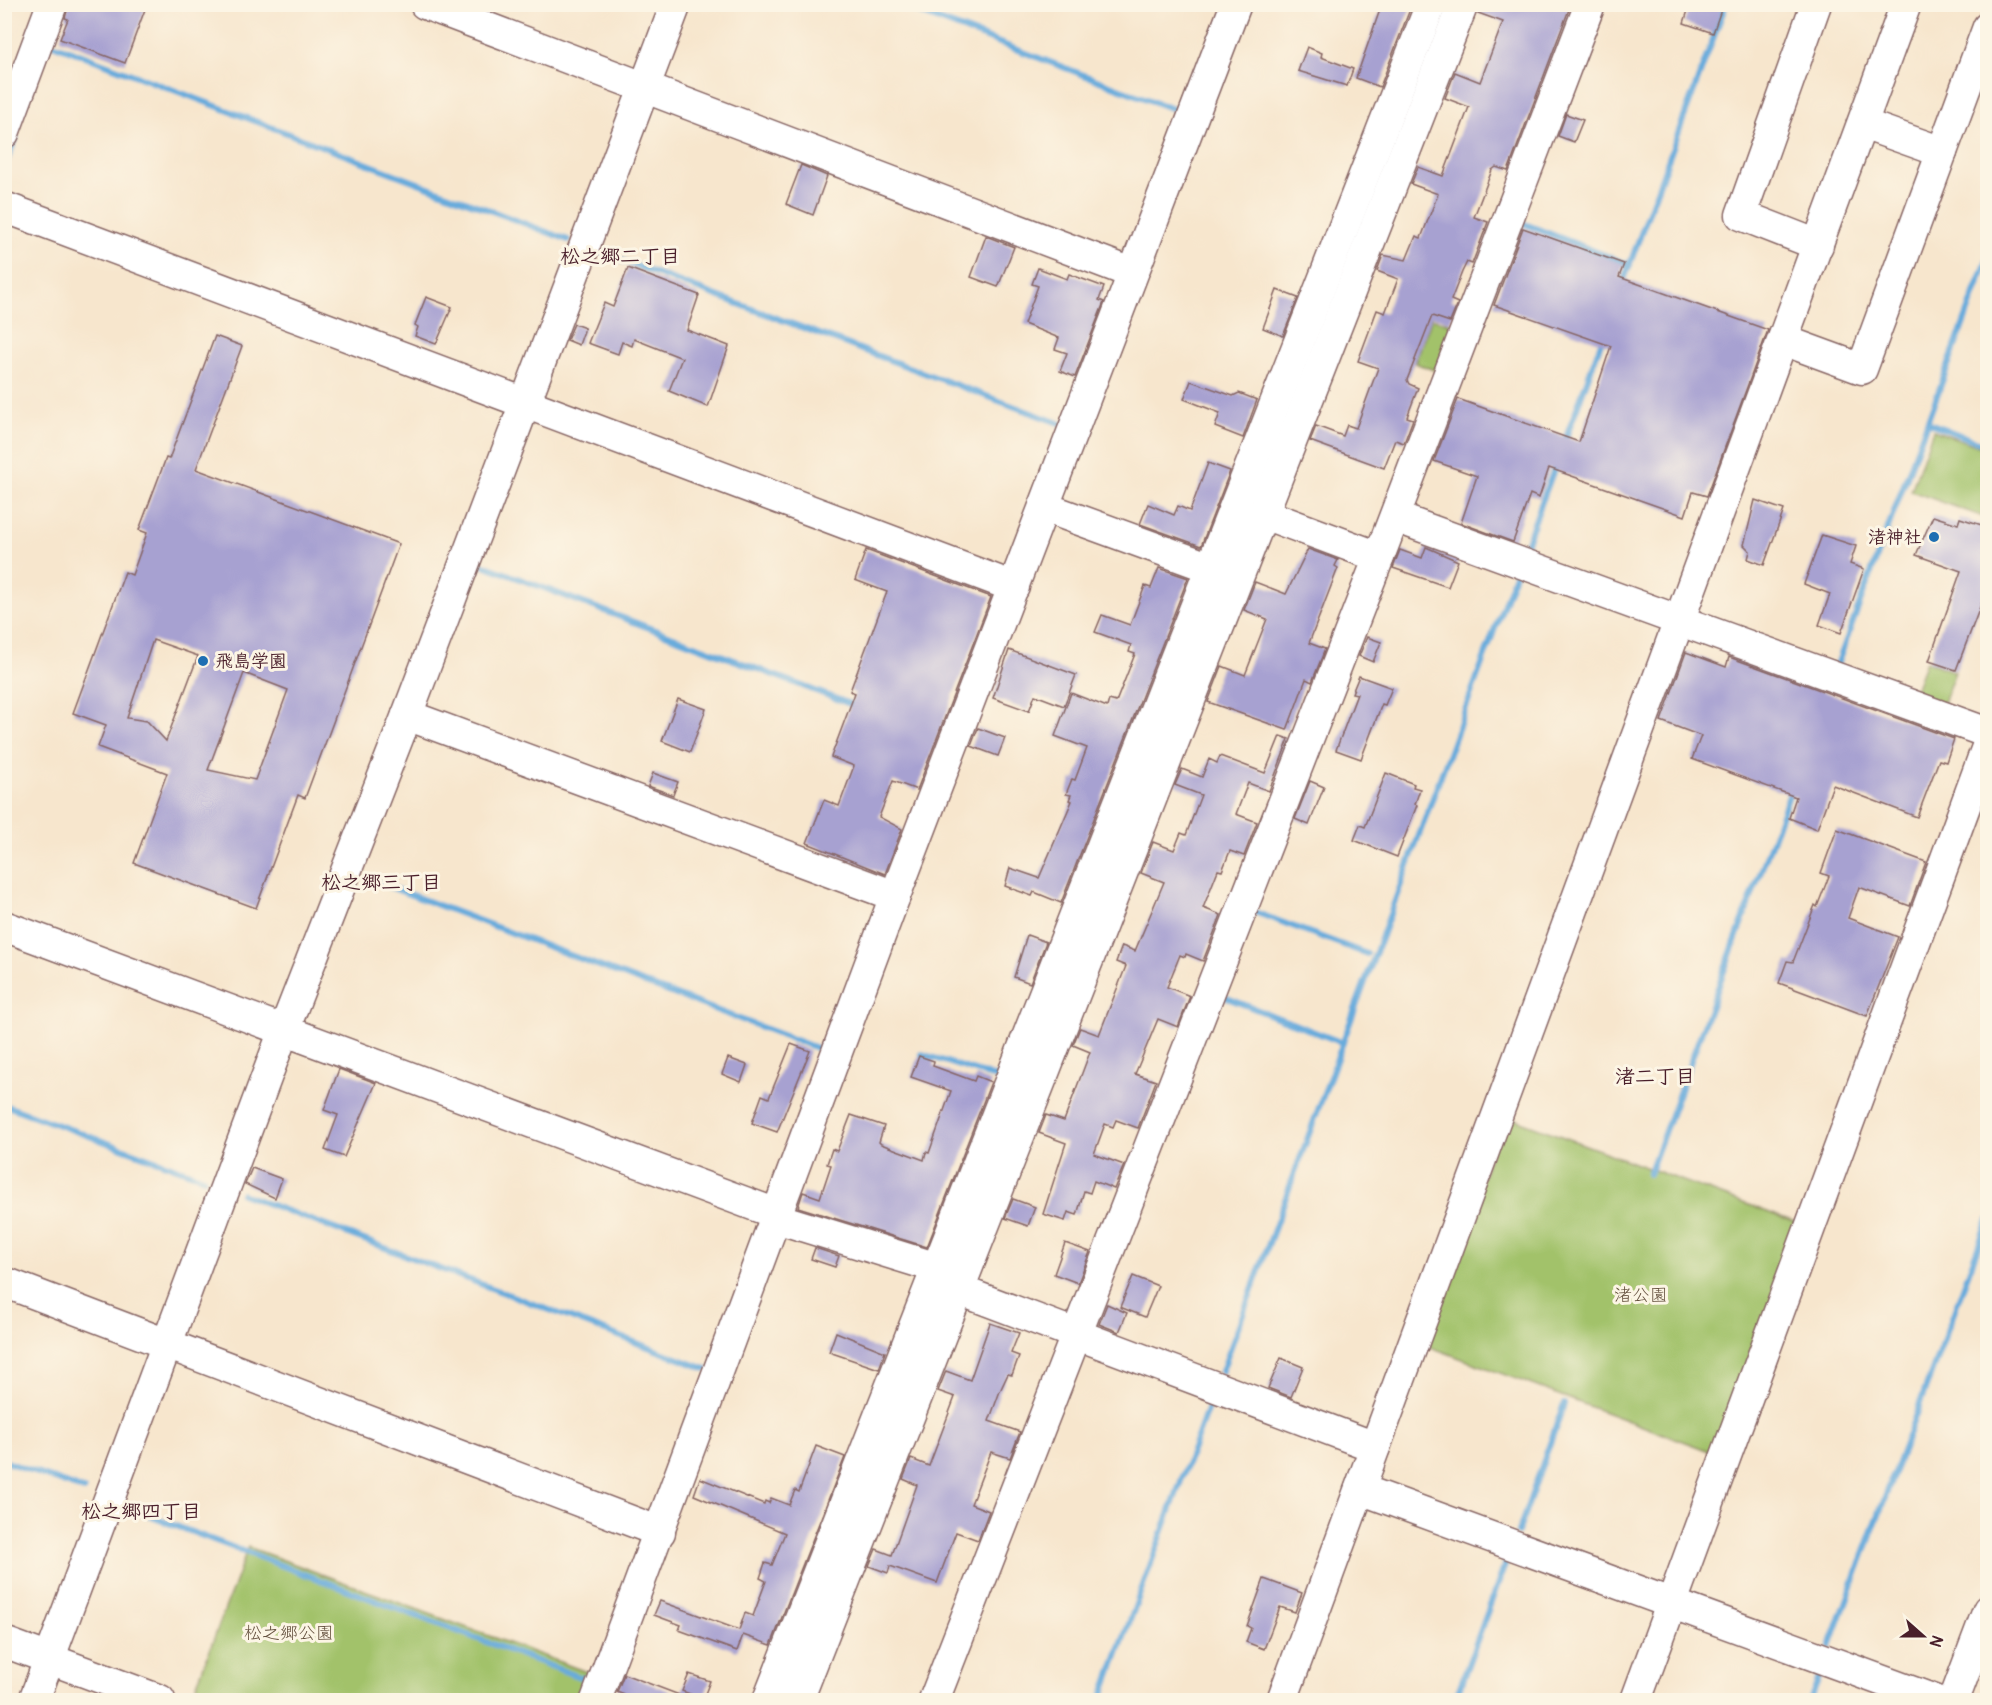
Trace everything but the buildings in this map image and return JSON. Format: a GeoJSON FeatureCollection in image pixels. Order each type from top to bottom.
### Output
{"type":"FeatureCollection","features":[{"type":"Feature","properties":{"kind":"street"},"geometry":{"type":"LineString","coordinates":[[4,133],[52,4]]}},
{"type":"Feature","properties":{"kind":"street"},"geometry":{"type":"LineString","coordinates":[[425,4],[1132,273]]}},
{"type":"Feature","properties":{"kind":"street"},"geometry":{"type":"LineString","coordinates":[[34,1701],[284,1030],[407,715],[676,4]]}},
{"type":"Feature","properties":{"kind":"street"},"geometry":{"type":"LineString","coordinates":[[596,1701],[895,896],[1236,4]]}},
{"type":"Feature","properties":{"kind":"street"},"geometry":{"type":"LineString","coordinates":[[798,1701],[951,1275],[1223,573],[1431,4]]}},
{"type":"Feature","properties":{"kind":"street"},"geometry":{"type":"LineString","coordinates":[[1223,573],[1264,514],[1464,4]]}},
{"type":"Feature","properties":{"kind":"street"},"geometry":{"type":"LineString","coordinates":[[934,1701],[1395,517],[1590,4]]}},
{"type":"Feature","properties":{"kind":"street"},"geometry":{"type":"LineString","coordinates":[[1816,4],[1741,215],[1818,244]]}},
{"type":"Feature","properties":{"kind":"street"},"geometry":{"type":"LineString","coordinates":[[1282,1701],[1906,4]]}},
{"type":"Feature","properties":{"kind":"street"},"geometry":{"type":"LineString","coordinates":[[1783,340],[1862,369],[1988,27]]}},
{"type":"Feature","properties":{"kind":"street"},"geometry":{"type":"LineString","coordinates":[[1863,124],[1942,152]]}},
{"type":"Feature","properties":{"kind":"street"},"geometry":{"type":"LineString","coordinates":[[4,207],[525,405],[1014,587]]}},
{"type":"Feature","properties":{"kind":"street"},"geometry":{"type":"LineString","coordinates":[[1044,507],[1223,573]]}},
{"type":"Feature","properties":{"kind":"street"},"geometry":{"type":"LineString","coordinates":[[1264,514],[1379,557]]}},
{"type":"Feature","properties":{"kind":"street"},"geometry":{"type":"LineString","coordinates":[[1395,517],[1988,733]]}},
{"type":"Feature","properties":{"kind":"street"},"geometry":{"type":"LineString","coordinates":[[407,715],[895,896]]}},
{"type":"Feature","properties":{"kind":"street"},"geometry":{"type":"LineString","coordinates":[[1636,1701],[1988,744]]}},
{"type":"Feature","properties":{"kind":"street"},"geometry":{"type":"LineString","coordinates":[[4,926],[777,1216],[951,1275],[1076,1333],[1375,1447]]}},
{"type":"Feature","properties":{"kind":"street"},"geometry":{"type":"LineString","coordinates":[[768,1701],[951,1275]]}},
{"type":"Feature","properties":{"kind":"street"},"geometry":{"type":"LineString","coordinates":[[4,1282],[660,1532]]}},
{"type":"Feature","properties":{"kind":"street"},"geometry":{"type":"LineString","coordinates":[[1360,1489],[1935,1701]]}},
{"type":"Feature","properties":{"kind":"street"},"geometry":{"type":"LineString","coordinates":[[1954,1701],[1988,1610]]}},
{"type":"Feature","properties":{"kind":"street"},"geometry":{"type":"LineString","coordinates":[[4,1642],[160,1701]]}},
{"type":"Feature","properties":{"kind":"green space"},"geometry":{"type":"Polygon","coordinates":[[[1432,318],[1457,326],[1439,372],[1415,363],[1432,318]]]}},
{"type":"Feature","properties":{"kind":"green space"},"geometry":{"type":"Polygon","coordinates":[[[1933,430],[1987,449],[1986,518],[1911,491],[1933,430]]]}},
{"type":"Feature","properties":{"kind":"green space"},"geometry":{"type":"Polygon","coordinates":[[[1926,661],[1955,672],[1941,708],[1912,698],[1926,661]]]}},
{"type":"Feature","properties":{"kind":"green space","name":"渚公園"},"geometry":{"type":"Polygon","coordinates":[[[1504,1115],[1800,1224],[1717,1454],[1425,1345],[1504,1115]]]}},
{"type":"Feature","properties":{"kind":"green space","name":"松之郷公園"},"geometry":{"type":"Polygon","coordinates":[[[248,1547],[595,1675],[585,1700],[191,1700],[248,1547]]]}},
{"type":"Feature","properties":{"kind":"waterway"},"geometry":{"type":"LineString","coordinates":[[897,4],[1181,112]]}},
{"type":"Feature","properties":{"kind":"waterway"},"geometry":{"type":"LineString","coordinates":[[1622,285],[1726,4]]}},
{"type":"Feature","properties":{"kind":"waterway"},"geometry":{"type":"LineString","coordinates":[[50,43],[568,240]]}},
{"type":"Feature","properties":{"kind":"waterway"},"geometry":{"type":"LineString","coordinates":[[4,168],[16,138]]}},
{"type":"Feature","properties":{"kind":"waterway"},"geometry":{"type":"LineString","coordinates":[[1520,222],[1630,265]]}},
{"type":"Feature","properties":{"kind":"waterway"},"geometry":{"type":"LineString","coordinates":[[599,252],[1064,425]]}},
{"type":"Feature","properties":{"kind":"waterway"},"geometry":{"type":"LineString","coordinates":[[1837,665],[1988,258]]}},
{"type":"Feature","properties":{"kind":"waterway"},"geometry":{"type":"LineString","coordinates":[[1564,443],[1603,337]]}},
{"type":"Feature","properties":{"kind":"waterway"},"geometry":{"type":"LineString","coordinates":[[1927,422],[1988,446]]}},
{"type":"Feature","properties":{"kind":"waterway"},"geometry":{"type":"LineString","coordinates":[[1524,550],[1556,464]]}},
{"type":"Feature","properties":{"kind":"waterway"},"geometry":{"type":"LineString","coordinates":[[478,563],[858,707]]}},
{"type":"Feature","properties":{"kind":"waterway"},"geometry":{"type":"LineString","coordinates":[[1222,1371],[1515,574]]}},
{"type":"Feature","properties":{"kind":"waterway"},"geometry":{"type":"LineString","coordinates":[[1649,1174],[1792,787]]}},
{"type":"Feature","properties":{"kind":"waterway"},"geometry":{"type":"LineString","coordinates":[[369,879],[827,1052]]}},
{"type":"Feature","properties":{"kind":"waterway"},"geometry":{"type":"LineString","coordinates":[[1252,911],[1367,954]]}},
{"type":"Feature","properties":{"kind":"waterway"},"geometry":{"type":"LineString","coordinates":[[1222,996],[1343,1043]]}},
{"type":"Feature","properties":{"kind":"waterway"},"geometry":{"type":"LineString","coordinates":[[922,1054],[1000,1079]]}},
{"type":"Feature","properties":{"kind":"waterway"},"geometry":{"type":"LineString","coordinates":[[4,1105],[204,1178]]}},
{"type":"Feature","properties":{"kind":"waterway"},"geometry":{"type":"LineString","coordinates":[[242,1194],[706,1369]]}},
{"type":"Feature","properties":{"kind":"waterway"},"geometry":{"type":"LineString","coordinates":[[1830,1646],[1988,1220]]}},
{"type":"Feature","properties":{"kind":"waterway"},"geometry":{"type":"LineString","coordinates":[[1101,1700],[1211,1399]]}},
{"type":"Feature","properties":{"kind":"waterway"},"geometry":{"type":"LineString","coordinates":[[1518,1533],[1564,1404]]}},
{"type":"Feature","properties":{"kind":"waterway"},"geometry":{"type":"LineString","coordinates":[[4,1461],[84,1490]]}},
{"type":"Feature","properties":{"kind":"waterway"},"geometry":{"type":"LineString","coordinates":[[125,1507],[593,1682]]}},
{"type":"Feature","properties":{"kind":"waterway"},"geometry":{"type":"LineString","coordinates":[[1455,1700],[1507,1559]]}},
{"type":"Feature","properties":{"kind":"waterway"},"geometry":{"type":"LineString","coordinates":[[1810,1700],[1820,1675]]}},
{"type":"Feature","properties":{"kind":"place","name":"渚神社"},"geometry":{"type":"Point","coordinates":[1934,537]}},
{"type":"Feature","properties":{"kind":"place","name":"飛島学園"},"geometry":{"type":"Point","coordinates":[203,661]}},
{"type":"Feature","properties":{"kind":"district","name":"松之郷二丁目"},"geometry":{"type":"Point","coordinates":[620,256]}},
{"type":"Feature","properties":{"kind":"district","name":"松之郷三丁目"},"geometry":{"type":"Point","coordinates":[381,882]}},
{"type":"Feature","properties":{"kind":"district","name":"渚二丁目"},"geometry":{"type":"Point","coordinates":[1655,1076]}},
{"type":"Feature","properties":{"kind":"district","name":"松之郷四丁目"},"geometry":{"type":"Point","coordinates":[141,1511]}}]}
